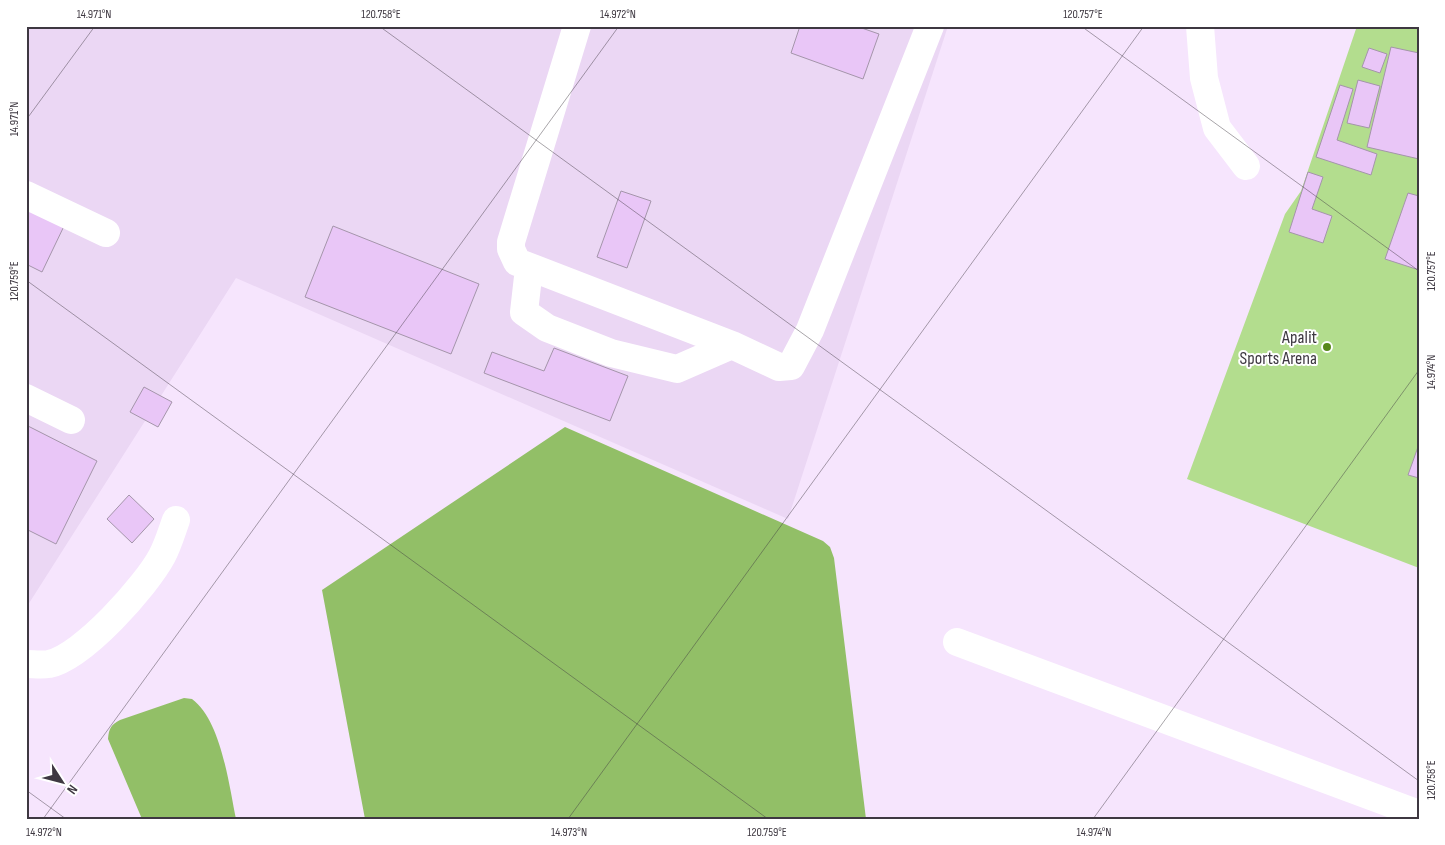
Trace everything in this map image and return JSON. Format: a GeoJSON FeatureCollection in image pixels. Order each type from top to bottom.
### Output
{"type":"FeatureCollection","features":[{"type":"Feature","properties":{"kind":"street"},"geometry":{"type":"LineString","coordinates":[[577,26],[511,242],[511,249],[517,262],[732,345],[779,367],[791,366],[810,330],[930,26]]}},
{"type":"Feature","properties":{"kind":"street"},"geometry":{"type":"LineString","coordinates":[[1200,26],[1204,78],[1216,128],[1246,166]]}},
{"type":"Feature","properties":{"kind":"street"},"geometry":{"type":"LineString","coordinates":[[26,195],[106,233]]}},
{"type":"Feature","properties":{"kind":"street"},"geometry":{"type":"LineString","coordinates":[[529,268],[524,312],[546,328],[592,346],[676,369],[732,345]]}},
{"type":"Feature","properties":{"kind":"street"},"geometry":{"type":"LineString","coordinates":[[26,398],[71,420]]}},
{"type":"Feature","properties":{"kind":"street"},"geometry":{"type":"LineString","coordinates":[[26,664],[50,664],[76,652],[102,628],[137,590],[162,556],[176,520]]}},
{"type":"Feature","properties":{"kind":"street"},"geometry":{"type":"LineString","coordinates":[[957,642],[1419,814]]}},
{"type":"Feature","properties":{"kind":"shaded area"},"geometry":{"type":"Polygon","coordinates":[[[26,26],[948,26],[788,519],[236,278],[26,608],[26,26]]]}},
{"type":"Feature","properties":{"kind":"shaded area","name":"Apalit Sports Arena"},"geometry":{"type":"Polygon","coordinates":[[[1357,26],[1419,26],[1419,568],[1187,479],[1285,214],[1301,191],[1357,26]]]}},
{"type":"Feature","properties":{"kind":"shaded area"},"geometry":{"type":"Polygon","coordinates":[[[565,427],[823,541],[830,547],[834,558],[866,819],[365,819],[322,590],[565,427]]]}},
{"type":"Feature","properties":{"kind":"shaded area"},"geometry":{"type":"Polygon","coordinates":[[[184,698],[192,699],[202,709],[217,737],[227,772],[236,819],[142,819],[108,739],[110,729],[120,720],[184,698]]]}},
{"type":"Feature","properties":{"kind":"building"},"geometry":{"type":"Polygon","coordinates":[[[800,26],[856,26],[879,34],[863,79],[791,53],[800,26]]]}},
{"type":"Feature","properties":{"kind":"building"},"geometry":{"type":"Polygon","coordinates":[[[1391,47],[1419,53],[1419,159],[1367,147],[1391,47]]]}},
{"type":"Feature","properties":{"kind":"building"},"geometry":{"type":"Polygon","coordinates":[[[1369,48],[1387,54],[1380,73],[1362,67],[1369,48]]]}},
{"type":"Feature","properties":{"kind":"building"},"geometry":{"type":"Polygon","coordinates":[[[1358,80],[1380,86],[1369,128],[1347,123],[1358,80]]]}},
{"type":"Feature","properties":{"kind":"building"},"geometry":{"type":"Polygon","coordinates":[[[1340,85],[1353,89],[1337,140],[1377,154],[1371,175],[1316,157],[1340,85]]]}},
{"type":"Feature","properties":{"kind":"building"},"geometry":{"type":"Polygon","coordinates":[[[1308,172],[1323,177],[1312,209],[1332,216],[1323,243],[1289,232],[1308,172]]]}},
{"type":"Feature","properties":{"kind":"building"},"geometry":{"type":"Polygon","coordinates":[[[621,191],[651,201],[627,268],[597,257],[621,191]]]}},
{"type":"Feature","properties":{"kind":"building"},"geometry":{"type":"Polygon","coordinates":[[[1408,193],[1419,196],[1419,270],[1385,259],[1408,193]]]}},
{"type":"Feature","properties":{"kind":"building"},"geometry":{"type":"Polygon","coordinates":[[[26,205],[65,224],[42,272],[26,264],[26,205]]]}},
{"type":"Feature","properties":{"kind":"building"},"geometry":{"type":"Polygon","coordinates":[[[333,226],[479,284],[451,354],[305,297],[333,226]]]}},
{"type":"Feature","properties":{"kind":"building"},"geometry":{"type":"Polygon","coordinates":[[[554,348],[628,376],[610,421],[484,373],[492,352],[544,371],[554,348]]]}},
{"type":"Feature","properties":{"kind":"building"},"geometry":{"type":"Polygon","coordinates":[[[144,387],[172,402],[158,427],[130,412],[144,387]]]}},
{"type":"Feature","properties":{"kind":"building"},"geometry":{"type":"Polygon","coordinates":[[[26,425],[97,461],[56,544],[26,529],[26,425]]]}},
{"type":"Feature","properties":{"kind":"building"},"geometry":{"type":"Polygon","coordinates":[[[1419,444],[1419,478],[1408,475],[1419,444]]]}},
{"type":"Feature","properties":{"kind":"building"},"geometry":{"type":"Polygon","coordinates":[[[129,495],[154,519],[132,543],[107,519],[129,495]]]}},
{"type":"Feature","properties":{"kind":"place","name":"Apalit Sports Arena"},"geometry":{"type":"Point","coordinates":[1327,347]}}]}
